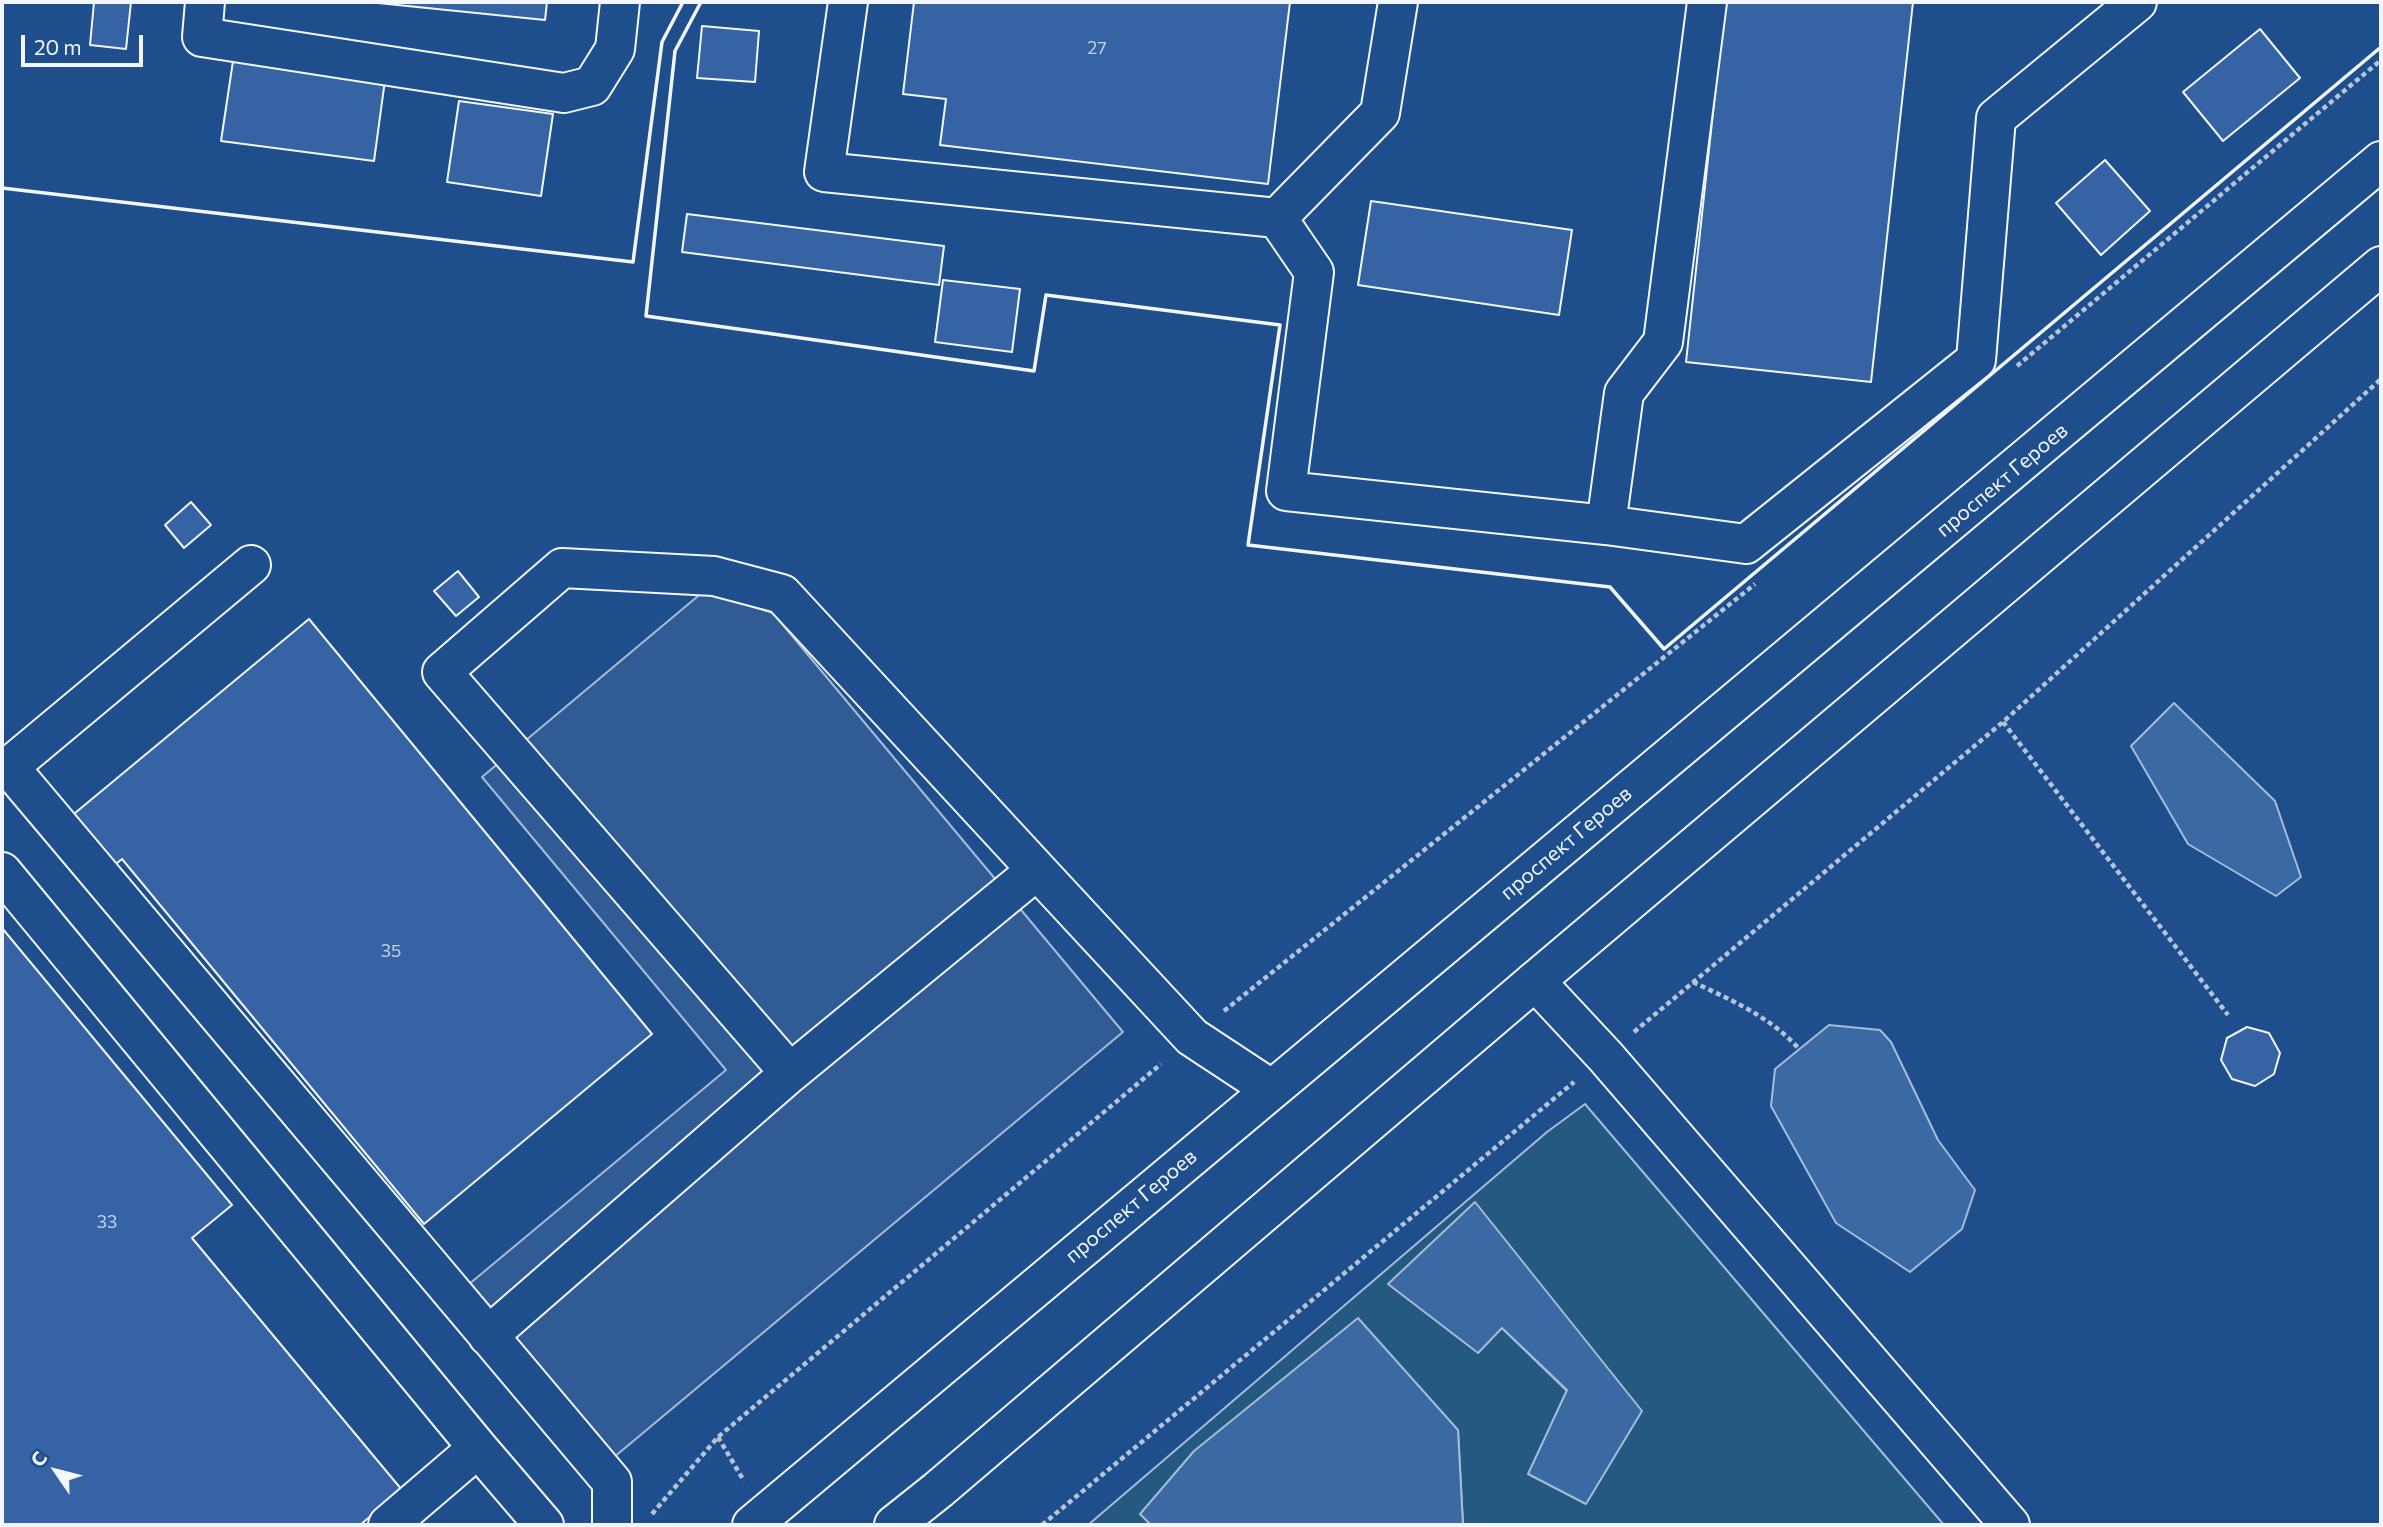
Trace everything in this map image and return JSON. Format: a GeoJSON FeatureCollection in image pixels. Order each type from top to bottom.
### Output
{"type":"FeatureCollection","features":[{"type":"Feature","properties":{"kind":"main road"},"geometry":{"type":"LineString","coordinates":[[205,2],[202,37],[564,93],[592,86],[615,49],[620,2]]}},
{"type":"Feature","properties":{"kind":"main road"},"geometry":{"type":"LineString","coordinates":[[848,2],[824,172],[1277,218],[1314,272],[1286,491],[1746,544],[1976,360],[1996,118],[2137,2]]}},
{"type":"Feature","properties":{"kind":"main road"},"geometry":{"type":"LineString","coordinates":[[1277,218],[1380,113],[1398,2]]}},
{"type":"Feature","properties":{"kind":"main road"},"geometry":{"type":"LineString","coordinates":[[1606,526],[1624,393],[1663,342],[1707,2]]}},
{"type":"Feature","properties":{"kind":"main road","name":"проспект Героев"},"geometry":{"type":"LineString","coordinates":[[752,1525],[2381,161]]}},
{"type":"Feature","properties":{"kind":"main road"},"geometry":{"type":"LineString","coordinates":[[894,1525],[2381,266]]}},
{"type":"Feature","properties":{"kind":"main road"},"geometry":{"type":"LineString","coordinates":[[251,565],[9,767],[612,1482],[612,1525]]}},
{"type":"Feature","properties":{"kind":"main road"},"geometry":{"type":"LineString","coordinates":[[790,1073],[442,672],[562,568],[714,576],[782,594],[1192,1037],[1271,1089]]}},
{"type":"Feature","properties":{"kind":"main road"},"geometry":{"type":"LineString","coordinates":[[488,1336],[790,1073],[1037,870]]}},
{"type":"Feature","properties":{"kind":"main road"},"geometry":{"type":"LineString","coordinates":[[2,872],[544,1525]]}},
{"type":"Feature","properties":{"kind":"main road"},"geometry":{"type":"LineString","coordinates":[[1535,981],[1605,1056],[2010,1525]]}},
{"type":"Feature","properties":{"kind":"main road"},"geometry":{"type":"LineString","coordinates":[[388,1525],[478,1448]]}},
{"type":"Feature","properties":{"kind":"path"},"geometry":{"type":"LineString","coordinates":[[2013,370],[2381,60]]}},
{"type":"Feature","properties":{"kind":"path"},"geometry":{"type":"LineString","coordinates":[[1042,1525],[2003,722],[2381,379]]}},
{"type":"Feature","properties":{"kind":"path"},"geometry":{"type":"LineString","coordinates":[[651,1516],[718,1437],[1192,1037],[1758,582]]}},
{"type":"Feature","properties":{"kind":"path"},"geometry":{"type":"LineString","coordinates":[[2003,722],[2228,1015]]}},
{"type":"Feature","properties":{"kind":"path"},"geometry":{"type":"LineString","coordinates":[[1693,982],[1765,1019],[1800,1049]]}},
{"type":"Feature","properties":{"kind":"shaded area"},"geometry":{"type":"Polygon","coordinates":[[[704,591],[773,613],[1123,1032],[613,1458],[468,1285],[726,1070],[482,777],[704,591]]]}},
{"type":"Feature","properties":{"kind":"shaded area"},"geometry":{"type":"Polygon","coordinates":[[[2174,703],[2275,801],[2301,877],[2276,896],[2188,844],[2131,746],[2174,703]]]}},
{"type":"Feature","properties":{"kind":"shaded area"},"geometry":{"type":"Polygon","coordinates":[[[1829,1025],[1880,1030],[1891,1042],[1938,1140],[1975,1190],[1962,1229],[1910,1272],[1836,1223],[1771,1106],[1775,1069],[1829,1025]]]}},
{"type":"Feature","properties":{"kind":"shaded area"},"geometry":{"type":"Polygon","coordinates":[[[1585,1104],[1944,1525],[1463,1525],[1458,1430],[1141,1514],[1151,1525],[1088,1525],[1547,1132],[1585,1104]],[[1502,1328],[1567,1391],[1641,1411],[1502,1328]]]}},
{"type":"Feature","properties":{"kind":"shaded area"},"geometry":{"type":"Polygon","coordinates":[[[1475,1202],[1642,1411],[1586,1504],[1528,1474],[1567,1390],[1502,1328],[1478,1353],[1388,1284],[1475,1202]]]}},
{"type":"Feature","properties":{"kind":"shaded area"},"geometry":{"type":"Polygon","coordinates":[[[1358,1318],[1458,1430],[1463,1525],[1151,1525],[1140,1514],[1194,1451],[1358,1318]]]}},
{"type":"Feature","properties":{"kind":"building"},"geometry":{"type":"Polygon","coordinates":[[[94,2],[131,2],[126,49],[90,45],[94,2]]]}},
{"type":"Feature","properties":{"kind":"building"},"geometry":{"type":"Polygon","coordinates":[[[368,2],[547,2],[545,20],[368,2]]]}},
{"type":"Feature","properties":{"kind":"building"},"geometry":{"type":"Polygon","coordinates":[[[914,2],[1290,2],[1268,184],[940,145],[946,99],[903,94],[914,2]]]}},
{"type":"Feature","properties":{"kind":"building"},"geometry":{"type":"Polygon","coordinates":[[[1725,2],[1913,2],[1871,382],[1686,362],[1725,2]]]}},
{"type":"Feature","properties":{"kind":"building"},"geometry":{"type":"Polygon","coordinates":[[[702,26],[759,31],[755,82],[697,78],[702,26]]]}},
{"type":"Feature","properties":{"kind":"building"},"geometry":{"type":"Polygon","coordinates":[[[2260,29],[2300,78],[2223,141],[2183,92],[2260,29]]]}},
{"type":"Feature","properties":{"kind":"building"},"geometry":{"type":"Polygon","coordinates":[[[233,61],[385,80],[374,161],[221,141],[233,61]]]}},
{"type":"Feature","properties":{"kind":"building"},"geometry":{"type":"Polygon","coordinates":[[[459,101],[553,114],[541,196],[447,182],[459,101]]]}},
{"type":"Feature","properties":{"kind":"building"},"geometry":{"type":"Polygon","coordinates":[[[2105,160],[2150,211],[2101,255],[2056,203],[2105,160]]]}},
{"type":"Feature","properties":{"kind":"building"},"geometry":{"type":"Polygon","coordinates":[[[1371,201],[1572,230],[1559,315],[1358,285],[1371,201]]]}},
{"type":"Feature","properties":{"kind":"building"},"geometry":{"type":"Polygon","coordinates":[[[687,214],[944,246],[939,285],[682,252],[687,214]]]}},
{"type":"Feature","properties":{"kind":"building"},"geometry":{"type":"Polygon","coordinates":[[[943,280],[1020,289],[1012,352],[935,342],[943,280]]]}},
{"type":"Feature","properties":{"kind":"building"},"geometry":{"type":"Polygon","coordinates":[[[191,502],[211,525],[184,548],[165,525],[191,502]]]}},
{"type":"Feature","properties":{"kind":"building"},"geometry":{"type":"Polygon","coordinates":[[[458,571],[479,597],[456,616],[434,591],[458,571]]]}},
{"type":"Feature","properties":{"kind":"building"},"geometry":{"type":"Polygon","coordinates":[[[309,619],[652,1034],[424,1224],[122,859],[111,868],[69,818],[309,619]]]}},
{"type":"Feature","properties":{"kind":"building"},"geometry":{"type":"Polygon","coordinates":[[[2,928],[232,1205],[192,1238],[402,1490],[360,1525],[2,1525],[2,928]]]}},
{"type":"Feature","properties":{"kind":"building"},"geometry":{"type":"Polygon","coordinates":[[[2247,1027],[2269,1033],[2280,1053],[2274,1074],[2255,1086],[2232,1079],[2221,1060],[2227,1038],[2247,1027]]]}},
{"type":"Feature","properties":{"kind":"wall"},"geometry":{"type":"LineString","coordinates":[[2,188],[633,262],[662,42],[683,2]]}},
{"type":"Feature","properties":{"kind":"wall"},"geometry":{"type":"LineString","coordinates":[[701,2],[675,51],[646,316],[1034,371],[1046,295],[1280,325],[1248,545],[1610,587],[1664,649],[2381,47]]}}]}
